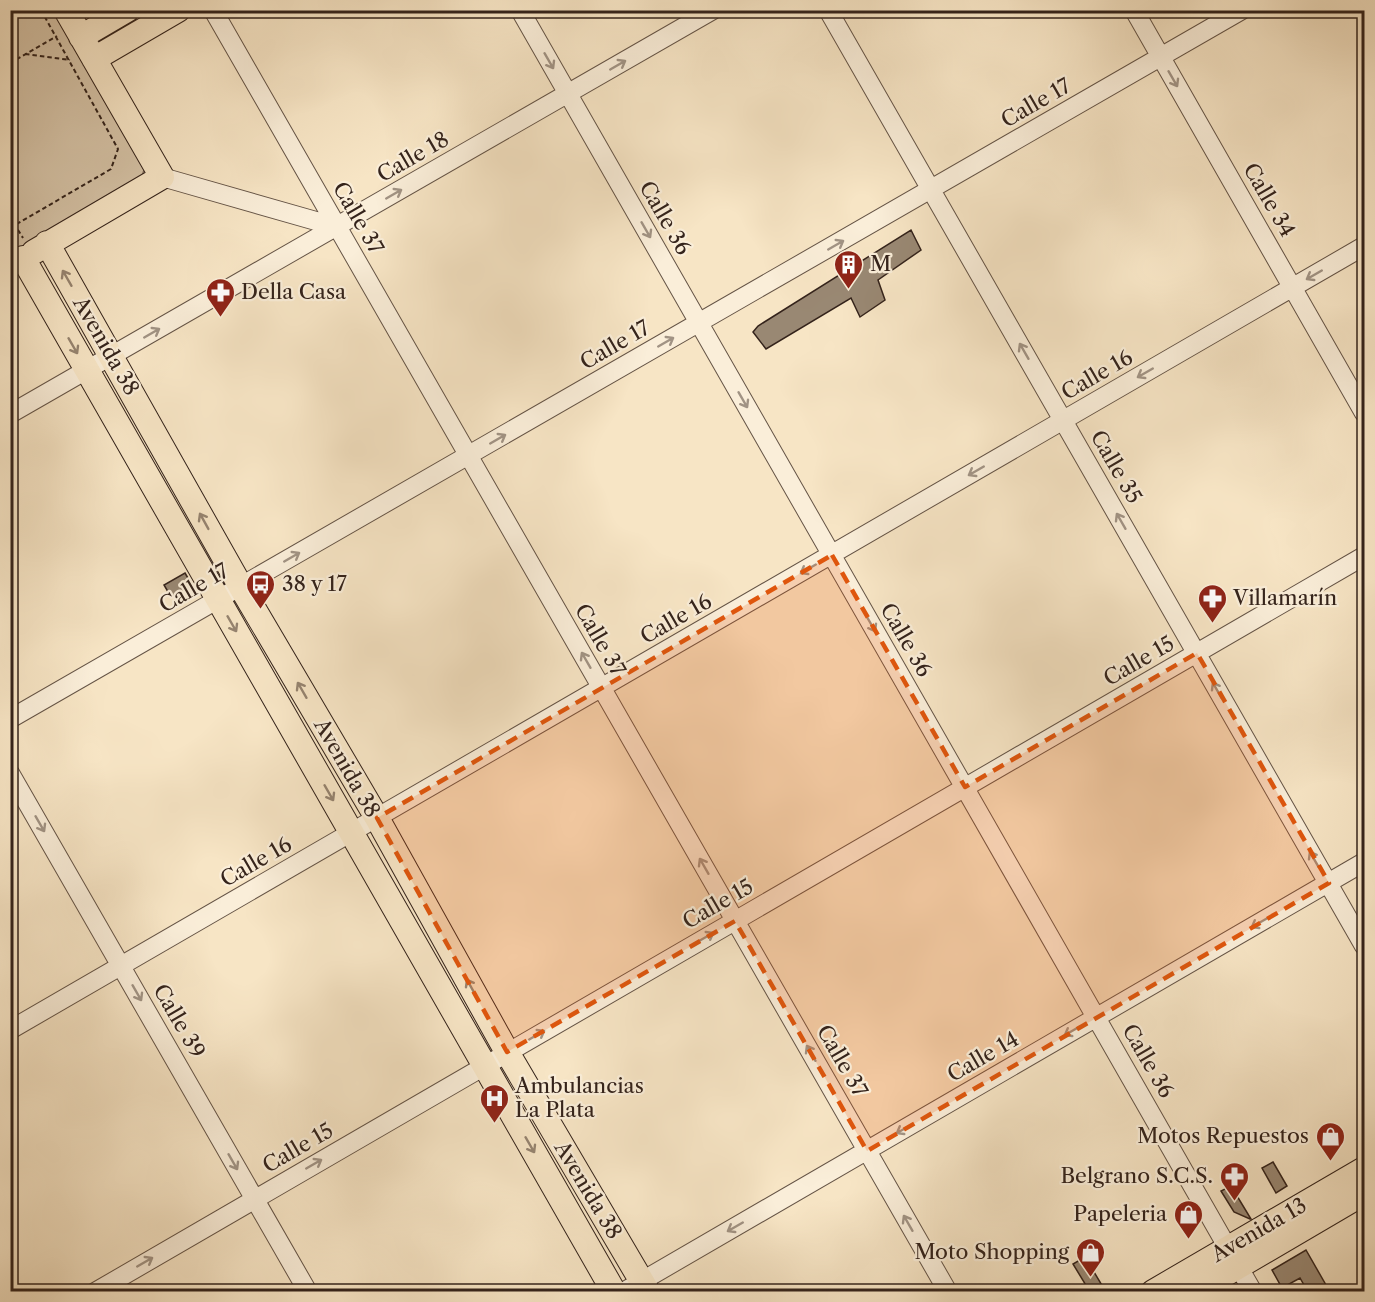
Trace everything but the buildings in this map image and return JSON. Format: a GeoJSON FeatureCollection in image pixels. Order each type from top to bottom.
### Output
{"type":"FeatureCollection","features":[{"type":"Feature","properties":{"kind":"main road"},"geometry":{"type":"LineString","coordinates":[[28,255],[162,177],[66,10]]}},
{"type":"Feature","properties":{"kind":"main road"},"geometry":{"type":"LineString","coordinates":[[81,37],[128,10]]}},
{"type":"Feature","properties":{"kind":"main road"},"geometry":{"type":"LineString","coordinates":[[94,59],[178,10]]}},
{"type":"Feature","properties":{"kind":"main road","name":"Avenida 38"},"geometry":{"type":"LineString","coordinates":[[28,255],[112,356],[241,586],[377,818],[638,1288]]}},
{"type":"Feature","properties":{"kind":"main road","name":"Avenida 38"},"geometry":{"type":"LineString","coordinates":[[28,255],[87,370],[614,1292]]}},
{"type":"Feature","properties":{"kind":"main road","name":"Avenida 13"},"geometry":{"type":"LineString","coordinates":[[1195,1292],[1234,1257],[1365,1169]]}},
{"type":"Feature","properties":{"kind":"main road","name":"Avenida 13"},"geometry":{"type":"LineString","coordinates":[[1153,1292],[1234,1257],[1365,1194]]}},
{"type":"Feature","properties":{"kind":"street","name":"Calle 37"},"geometry":{"type":"LineString","coordinates":[[213,10],[948,1292]]}},
{"type":"Feature","properties":{"kind":"street","name":"Calle 36"},"geometry":{"type":"LineString","coordinates":[[520,10],[1253,1292]]}},
{"type":"Feature","properties":{"kind":"street","name":"Calle 18"},"geometry":{"type":"LineString","coordinates":[[10,414],[713,10]]}},
{"type":"Feature","properties":{"kind":"street","name":"Calle 35"},"geometry":{"type":"LineString","coordinates":[[828,10],[1365,946]]}},
{"type":"Feature","properties":{"kind":"street","name":"Calle 34"},"geometry":{"type":"LineString","coordinates":[[1134,10],[1365,413]]}},
{"type":"Feature","properties":{"kind":"street","name":"Calle 17"},"geometry":{"type":"LineString","coordinates":[[10,719],[1242,10]]}},
{"type":"Feature","properties":{"kind":"street"},"geometry":{"type":"LineString","coordinates":[[162,177],[337,227]]}},
{"type":"Feature","properties":{"kind":"street","name":"Calle 16"},"geometry":{"type":"LineString","coordinates":[[10,1030],[1365,246]]}},
{"type":"Feature","properties":{"kind":"street","name":"Calle 15"},"geometry":{"type":"LineString","coordinates":[[95,1292],[1365,556]]}},
{"type":"Feature","properties":{"kind":"street","name":"Calle 39"},"geometry":{"type":"LineString","coordinates":[[10,773],[308,1292]]}},
{"type":"Feature","properties":{"kind":"street","name":"Calle 14"},"geometry":{"type":"LineString","coordinates":[[638,1288],[867,1150],[1365,862]]}},
{"type":"Feature","properties":{"kind":"path"},"geometry":{"type":"LineString","coordinates":[[10,228],[111,169],[118,149],[41,10]]}},
{"type":"Feature","properties":{"kind":"path"},"geometry":{"type":"LineString","coordinates":[[10,63],[56,36]]}},
{"type":"Feature","properties":{"kind":"path"},"geometry":{"type":"LineString","coordinates":[[25,54],[69,60],[94,59]]}},
{"type":"Feature","properties":{"kind":"path"},"geometry":{"type":"LineString","coordinates":[[10,218],[28,255]]}},
{"type":"Feature","properties":{"kind":"highlighted area"},"geometry":{"type":"Polygon","coordinates":[[[832,555],[965,787],[1197,653],[1329,883],[867,1151],[735,921],[507,1052],[377,818],[832,555]]]}},
{"type":"Feature","properties":{"kind":"shaded area"},"geometry":{"type":"Polygon","coordinates":[[[11,11],[57,11],[145,167],[141,179],[11,255],[11,11]]]}},
{"type":"Feature","properties":{"kind":"place","name":"M"},"geometry":{"type":"Point","coordinates":[849,290]}},
{"type":"Feature","properties":{"kind":"place","name":"Della Casa"},"geometry":{"type":"Point","coordinates":[220,318]}},
{"type":"Feature","properties":{"kind":"place","name":"38 y 17"},"geometry":{"type":"Point","coordinates":[261,610]}},
{"type":"Feature","properties":{"kind":"place","name":"Villamarín"},"geometry":{"type":"Point","coordinates":[1212,624]}},
{"type":"Feature","properties":{"kind":"place","name":"Ambulancias La Plata"},"geometry":{"type":"Point","coordinates":[494,1124]}},
{"type":"Feature","properties":{"kind":"place","name":"Motos Repuestos"},"geometry":{"type":"Point","coordinates":[1330,1162]}},
{"type":"Feature","properties":{"kind":"place","name":"Belgrano S.C.S."},"geometry":{"type":"Point","coordinates":[1234,1202]}},
{"type":"Feature","properties":{"kind":"place","name":"Papeleria"},"geometry":{"type":"Point","coordinates":[1188,1240]}},
{"type":"Feature","properties":{"kind":"place","name":"Moto Shopping"},"geometry":{"type":"Point","coordinates":[1090,1278]}}]}
